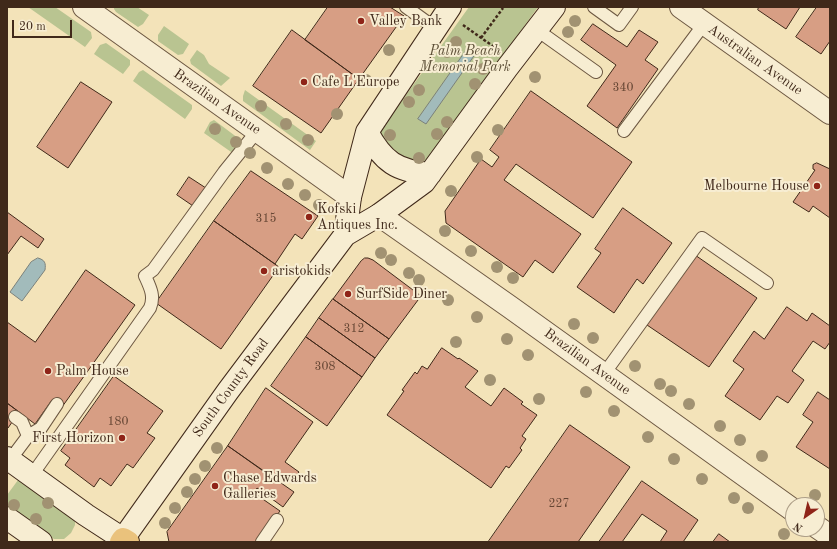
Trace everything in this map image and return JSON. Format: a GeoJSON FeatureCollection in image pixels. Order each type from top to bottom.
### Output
{"type":"FeatureCollection","features":[{"type":"Feature","properties":{"kind":"street","name":"Brazilian Avenue"},"geometry":{"type":"LineString","coordinates":[[84,7],[350,197]]}},
{"type":"Feature","properties":{"kind":"street","name":"South County Road"},"geometry":{"type":"LineString","coordinates":[[124,541],[228,391],[345,235],[379,215],[424,182],[507,68],[554,7]]}},
{"type":"Feature","properties":{"kind":"street","name":"Australian Avenue"},"geometry":{"type":"LineString","coordinates":[[681,7],[830,113]]}},
{"type":"Feature","properties":{"kind":"street","name":"South County Road"},"geometry":{"type":"LineString","coordinates":[[345,235],[350,197],[367,132],[435,28],[455,15]]}},
{"type":"Feature","properties":{"kind":"street"},"geometry":{"type":"LineString","coordinates":[[367,132],[374,146],[385,159],[414,173],[430,174]]}},
{"type":"Feature","properties":{"kind":"street","name":"Brazilian Avenue"},"geometry":{"type":"LineString","coordinates":[[379,215],[785,504]]}},
{"type":"Feature","properties":{"kind":"street"},"geometry":{"type":"LineString","coordinates":[[14,467],[124,541]]}},
{"type":"Feature","properties":{"kind":"street"},"geometry":{"type":"LineString","coordinates":[[7,518],[41,542]]}},
{"type":"Feature","properties":{"kind":"lane"},"geometry":{"type":"LineString","coordinates":[[406,7],[435,28]]}},
{"type":"Feature","properties":{"kind":"lane"},"geometry":{"type":"LineString","coordinates":[[594,7],[619,25],[632,7]]}},
{"type":"Feature","properties":{"kind":"lane"},"geometry":{"type":"LineString","coordinates":[[624,132],[704,24]]}},
{"type":"Feature","properties":{"kind":"lane"},"geometry":{"type":"LineString","coordinates":[[536,30],[596,72]]}},
{"type":"Feature","properties":{"kind":"lane"},"geometry":{"type":"LineString","coordinates":[[14,467],[150,308],[152,303],[152,291],[145,276],[153,270],[224,172],[258,130]]}},
{"type":"Feature","properties":{"kind":"lane"},"geometry":{"type":"LineString","coordinates":[[604,374],[702,238],[767,283]]}},
{"type":"Feature","properties":{"kind":"lane"},"geometry":{"type":"LineString","coordinates":[[14,467],[28,436],[40,428],[57,404]]}},
{"type":"Feature","properties":{"kind":"lane"},"geometry":{"type":"LineString","coordinates":[[15,417],[22,422],[28,436]]}},
{"type":"Feature","properties":{"kind":"lane"},"geometry":{"type":"LineString","coordinates":[[262,542],[277,520]]}},
{"type":"Feature","properties":{"kind":"path"},"geometry":{"type":"LineString","coordinates":[[481,38],[503,8]]}},
{"type":"Feature","properties":{"kind":"path"},"geometry":{"type":"LineString","coordinates":[[455,15],[481,38],[499,50]]}},
{"type":"Feature","properties":{"kind":"green space"},"geometry":{"type":"Polygon","coordinates":[[[28,7],[55,7],[91,32],[92,38],[85,47],[28,7]]]}},
{"type":"Feature","properties":{"kind":"green space"},"geometry":{"type":"Polygon","coordinates":[[[114,7],[137,7],[149,15],[143,24],[138,27],[116,12],[114,7]]]}},
{"type":"Feature","properties":{"kind":"green space","name":"Palm Beach Memorial Park"},"geometry":{"type":"Polygon","coordinates":[[[469,7],[538,7],[430,157],[424,163],[416,165],[389,149],[380,135],[381,130],[469,7]]]}},
{"type":"Feature","properties":{"kind":"green space"},"geometry":{"type":"Polygon","coordinates":[[[164,26],[189,44],[183,54],[178,55],[158,41],[158,35],[164,26]]]}},
{"type":"Feature","properties":{"kind":"green space"},"geometry":{"type":"Polygon","coordinates":[[[106,43],[130,60],[130,65],[123,74],[94,54],[100,45],[106,43]]]}},
{"type":"Feature","properties":{"kind":"green space"},"geometry":{"type":"Polygon","coordinates":[[[197,50],[204,55],[209,64],[230,78],[221,86],[191,64],[190,60],[197,50]]]}},
{"type":"Feature","properties":{"kind":"green space"},"geometry":{"type":"Polygon","coordinates":[[[143,70],[192,105],[192,109],[185,119],[133,81],[139,72],[143,70]]]}},
{"type":"Feature","properties":{"kind":"green space"},"geometry":{"type":"Polygon","coordinates":[[[245,90],[316,141],[310,150],[243,101],[245,90]]]}},
{"type":"Feature","properties":{"kind":"green space"},"geometry":{"type":"Polygon","coordinates":[[[214,120],[242,141],[234,154],[204,133],[210,122],[214,120]]]}},
{"type":"Feature","properties":{"kind":"green space"},"geometry":{"type":"Polygon","coordinates":[[[21,476],[75,517],[75,525],[71,533],[64,539],[54,539],[7,507],[7,495],[21,476]]]}},
{"type":"Feature","properties":{"kind":"water"},"geometry":{"type":"Polygon","coordinates":[[[468,48],[476,53],[426,124],[418,119],[468,48]]]}},
{"type":"Feature","properties":{"kind":"water"},"geometry":{"type":"Polygon","coordinates":[[[38,258],[44,262],[45,270],[22,301],[10,292],[31,262],[38,258]]]}},
{"type":"Feature","properties":{"kind":"building"},"geometry":{"type":"Polygon","coordinates":[[[328,7],[390,7],[404,16],[359,79],[305,40],[328,7]]]}},
{"type":"Feature","properties":{"kind":"building"},"geometry":{"type":"Polygon","coordinates":[[[759,7],[800,7],[786,29],[758,10],[759,7]]]}},
{"type":"Feature","properties":{"kind":"building"},"geometry":{"type":"Polygon","coordinates":[[[817,7],[830,7],[830,41],[821,54],[796,37],[817,7]]]}},
{"type":"Feature","properties":{"kind":"building"},"geometry":{"type":"Polygon","coordinates":[[[593,24],[627,47],[639,30],[658,42],[645,60],[658,69],[617,128],[587,106],[616,65],[581,40],[593,24]]]}},
{"type":"Feature","properties":{"kind":"building"},"geometry":{"type":"Polygon","coordinates":[[[292,30],[359,79],[321,133],[253,86],[292,30]]]}},
{"type":"Feature","properties":{"kind":"building"},"geometry":{"type":"Polygon","coordinates":[[[81,82],[112,102],[68,168],[37,147],[81,82]]]}},
{"type":"Feature","properties":{"kind":"building"},"geometry":{"type":"Polygon","coordinates":[[[531,91],[632,162],[593,218],[516,164],[504,180],[581,234],[553,273],[535,260],[523,277],[446,223],[445,211],[481,159],[492,167],[499,157],[490,150],[531,91]]]}},
{"type":"Feature","properties":{"kind":"building","name":"Melbourne House"},"geometry":{"type":"Polygon","coordinates":[[[817,163],[830,169],[830,218],[813,206],[809,212],[793,202],[815,170],[813,169],[813,165],[817,163]]]}},
{"type":"Feature","properties":{"kind":"building"},"geometry":{"type":"Polygon","coordinates":[[[251,171],[318,216],[302,239],[295,234],[275,264],[214,221],[251,171]]]}},
{"type":"Feature","properties":{"kind":"building"},"geometry":{"type":"Polygon","coordinates":[[[189,177],[209,190],[196,208],[177,195],[189,177]]]}},
{"type":"Feature","properties":{"kind":"building"},"geometry":{"type":"Polygon","coordinates":[[[623,208],[672,243],[643,284],[637,279],[614,313],[577,287],[601,253],[595,249],[623,208]]]}},
{"type":"Feature","properties":{"kind":"building"},"geometry":{"type":"Polygon","coordinates":[[[7,212],[44,239],[38,248],[21,236],[7,255],[7,212]]]}},
{"type":"Feature","properties":{"kind":"building"},"geometry":{"type":"Polygon","coordinates":[[[214,221],[279,267],[221,349],[156,303],[214,221]]]}},
{"type":"Feature","properties":{"kind":"building"},"geometry":{"type":"Polygon","coordinates":[[[695,255],[757,298],[709,367],[647,325],[695,255]]]}},
{"type":"Feature","properties":{"kind":"building"},"geometry":{"type":"Polygon","coordinates":[[[365,258],[373,260],[421,296],[389,339],[333,299],[361,261],[365,258]]]}},
{"type":"Feature","properties":{"kind":"building","name":"Palm House"},"geometry":{"type":"Polygon","coordinates":[[[86,270],[135,305],[62,407],[52,400],[35,424],[7,403],[7,322],[35,342],[86,270]]]}},
{"type":"Feature","properties":{"kind":"building"},"geometry":{"type":"Polygon","coordinates":[[[333,299],[389,339],[375,358],[319,318],[333,299]]]}},
{"type":"Feature","properties":{"kind":"building"},"geometry":{"type":"Polygon","coordinates":[[[787,307],[807,321],[812,313],[830,326],[830,342],[825,349],[813,341],[792,371],[804,380],[788,403],[777,396],[760,420],[725,396],[744,369],[733,361],[754,331],[764,339],[787,307]]]}},
{"type":"Feature","properties":{"kind":"building"},"geometry":{"type":"Polygon","coordinates":[[[319,318],[375,358],[362,377],[306,337],[319,318]]]}},
{"type":"Feature","properties":{"kind":"building"},"geometry":{"type":"Polygon","coordinates":[[[306,337],[362,377],[327,426],[271,386],[306,337]]]}},
{"type":"Feature","properties":{"kind":"building"},"geometry":{"type":"Polygon","coordinates":[[[442,348],[478,371],[465,387],[491,406],[504,388],[523,402],[521,404],[537,415],[522,436],[526,439],[520,448],[522,450],[509,468],[506,466],[491,488],[387,415],[415,372],[417,374],[422,366],[427,369],[442,348]]]}},
{"type":"Feature","properties":{"kind":"building"},"geometry":{"type":"Polygon","coordinates":[[[114,376],[163,411],[147,433],[155,438],[133,468],[127,464],[111,486],[100,478],[94,487],[65,465],[70,458],[61,451],[114,376]]]}},
{"type":"Feature","properties":{"kind":"building"},"geometry":{"type":"Polygon","coordinates":[[[266,388],[313,422],[285,462],[299,472],[292,481],[278,471],[273,478],[228,446],[266,388]]]}},
{"type":"Feature","properties":{"kind":"building"},"geometry":{"type":"Polygon","coordinates":[[[818,392],[830,400],[830,469],[796,447],[813,422],[803,415],[818,392]]]}},
{"type":"Feature","properties":{"kind":"building"},"geometry":{"type":"Polygon","coordinates":[[[7,403],[19,412],[8,428],[7,427],[7,403]]]}},
{"type":"Feature","properties":{"kind":"building"},"geometry":{"type":"Polygon","coordinates":[[[570,425],[630,467],[578,542],[490,542],[489,541],[570,425]]]}},
{"type":"Feature","properties":{"kind":"building"},"geometry":{"type":"Polygon","coordinates":[[[228,446],[294,492],[283,507],[257,488],[254,493],[280,511],[257,542],[169,542],[167,532],[228,446]]]}},
{"type":"Feature","properties":{"kind":"building"},"geometry":{"type":"Polygon","coordinates":[[[642,481],[698,520],[683,542],[660,542],[667,531],[642,514],[622,542],[599,542],[642,481]]]}},
{"type":"Feature","properties":{"kind":"building"},"geometry":{"type":"Polygon","coordinates":[[[719,534],[730,542],[713,542],[719,534]]]}},
{"type":"Feature","properties":{"kind":"place","name":"Valley Bank"},"geometry":{"type":"Point","coordinates":[361,21]}},
{"type":"Feature","properties":{"kind":"place","name":"Cafe L'Europe"},"geometry":{"type":"Point","coordinates":[304,82]}},
{"type":"Feature","properties":{"kind":"place","name":"Melbourne House"},"geometry":{"type":"Point","coordinates":[817,186]}},
{"type":"Feature","properties":{"kind":"place","name":"Kofski Antiques Inc."},"geometry":{"type":"Point","coordinates":[309,217]}},
{"type":"Feature","properties":{"kind":"place","name":"aristokids"},"geometry":{"type":"Point","coordinates":[264,271]}},
{"type":"Feature","properties":{"kind":"place","name":"SurfSide Diner"},"geometry":{"type":"Point","coordinates":[348,294]}},
{"type":"Feature","properties":{"kind":"place","name":"Palm House"},"geometry":{"type":"Point","coordinates":[48,371]}},
{"type":"Feature","properties":{"kind":"place","name":"First Horizon"},"geometry":{"type":"Point","coordinates":[122,438]}},
{"type":"Feature","properties":{"kind":"place","name":"Chase Edwards Galleries"},"geometry":{"type":"Point","coordinates":[215,486]}}]}
